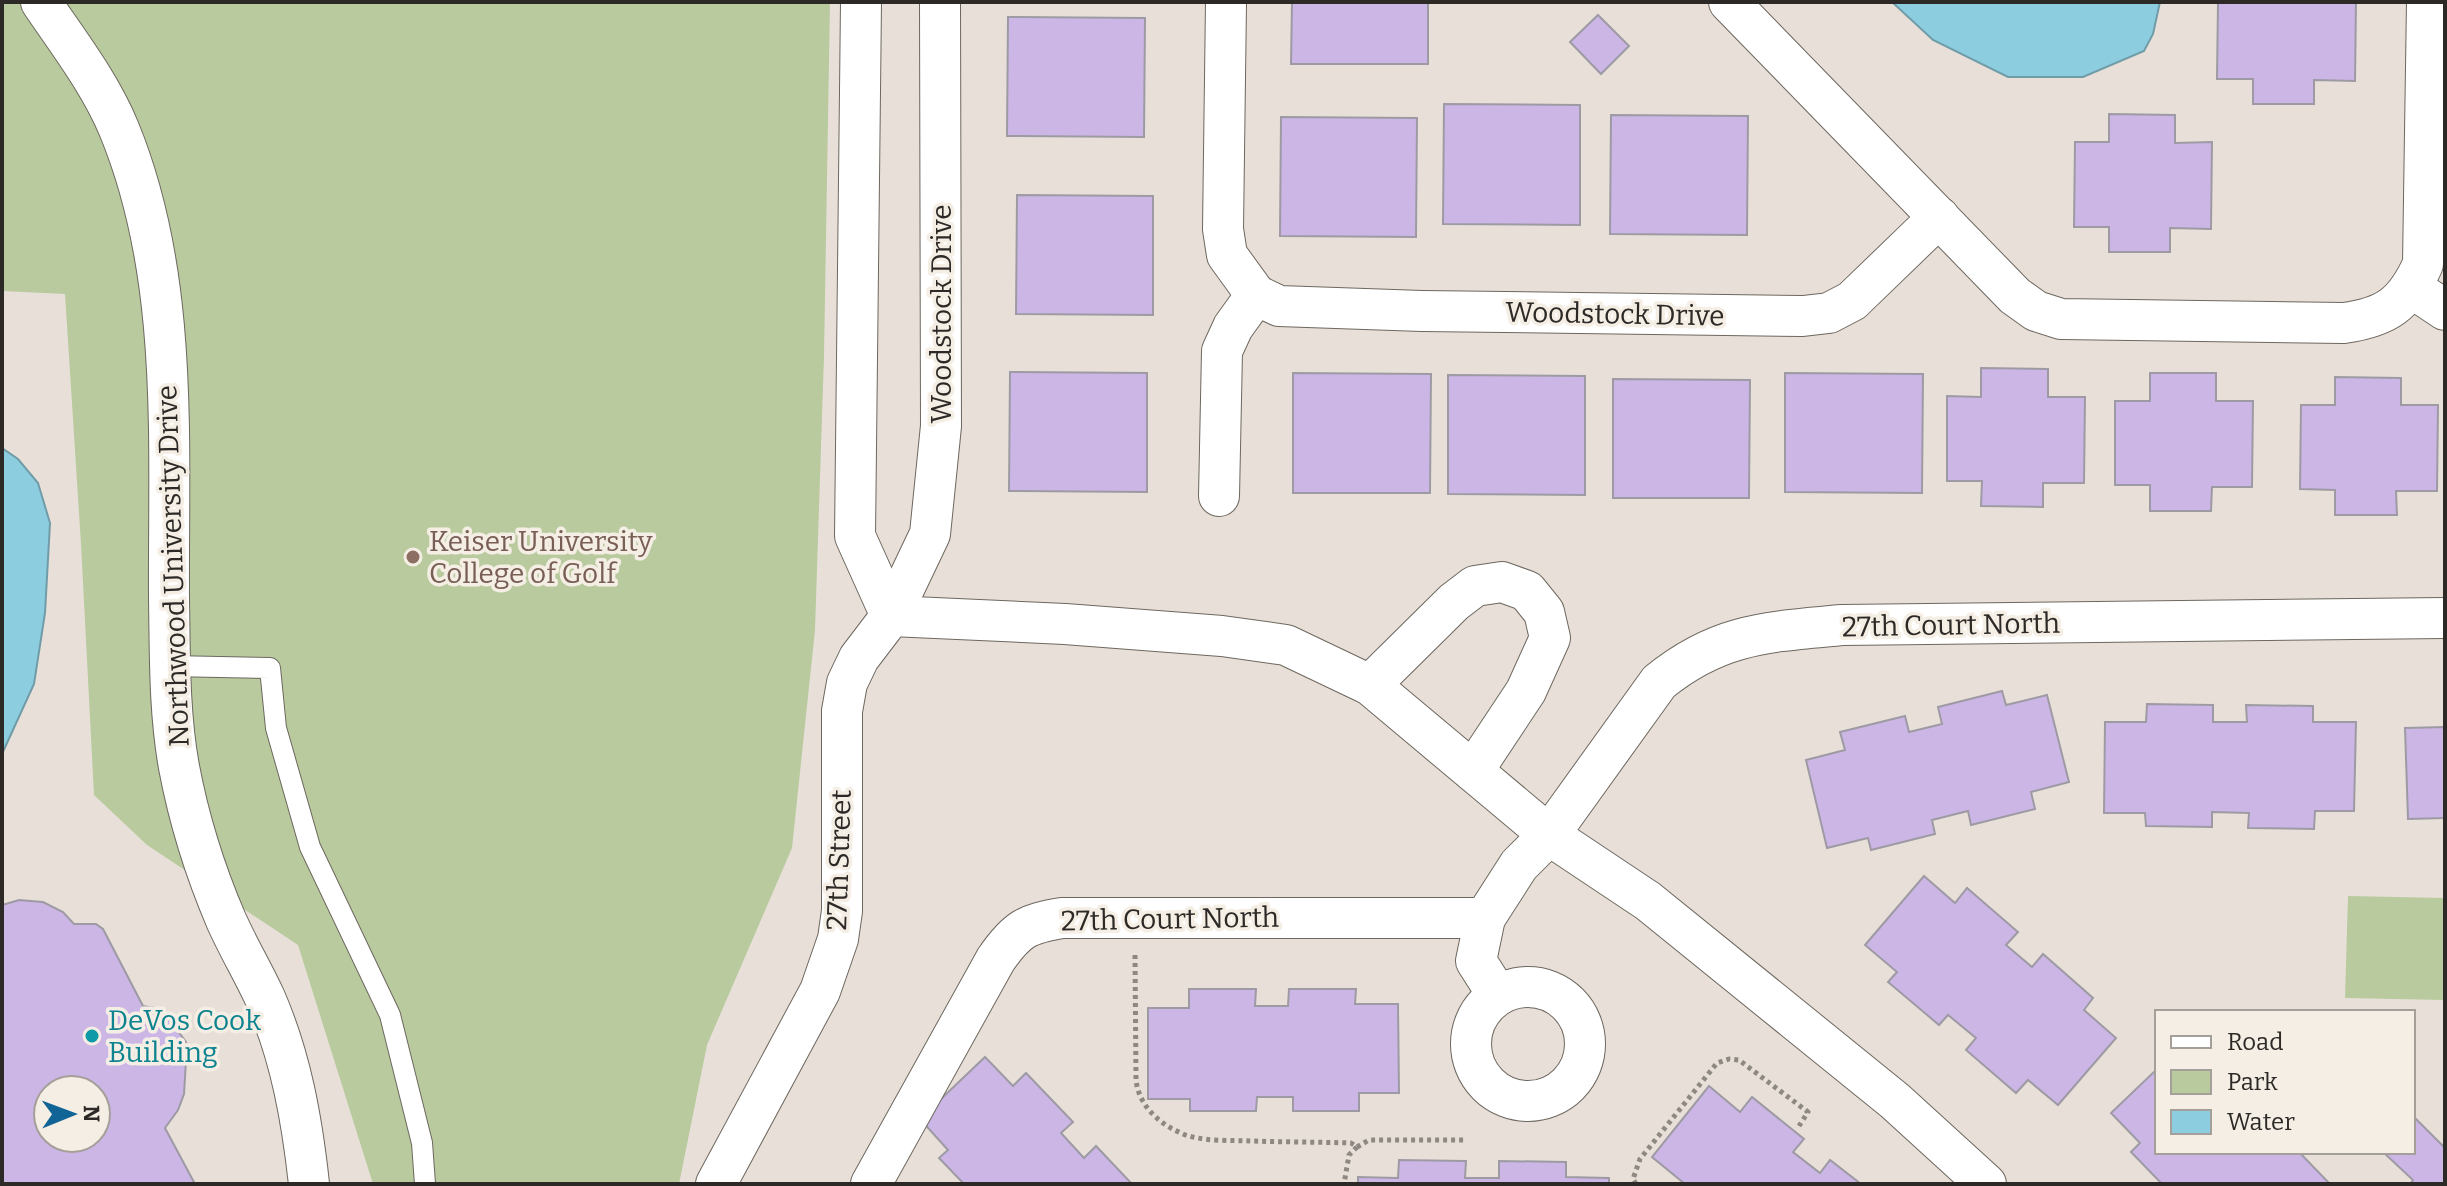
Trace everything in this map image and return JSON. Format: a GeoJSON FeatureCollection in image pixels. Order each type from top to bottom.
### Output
{"type":"FeatureCollection","features":[{"type":"Feature","properties":{"kind":"street","name":"Northwood University Drive"},"geometry":{"type":"LineString","coordinates":[[41,2],[88,72],[118,128],[148,224],[162,294],[167,381],[170,666],[178,764],[206,872],[227,923],[266,999],[292,1073],[303,1124],[309,1184]]}},
{"type":"Feature","properties":{"kind":"street"},"geometry":{"type":"LineString","coordinates":[[861,2],[855,536],[891,616],[1065,624],[1286,645],[1370,685],[1549,835],[1648,901],[1895,1101],[1986,1184]]}},
{"type":"Feature","properties":{"kind":"street","name":"Woodstock Drive"},"geometry":{"type":"LineString","coordinates":[[891,616],[930,534],[941,426],[940,2]]}},
{"type":"Feature","properties":{"kind":"street"},"geometry":{"type":"LineString","coordinates":[[1219,496],[1222,351],[1233,327],[1256,295],[1227,255],[1223,229],[1226,2]]}},
{"type":"Feature","properties":{"kind":"street"},"geometry":{"type":"LineString","coordinates":[[1729,2],[2015,296],[2036,311],[2061,319],[2344,323],[2370,320],[2394,308],[2412,288],[2423,264],[2427,2]]}},
{"type":"Feature","properties":{"kind":"street","name":"Woodstock Drive"},"geometry":{"type":"LineString","coordinates":[[1256,295],[1279,306],[1803,316],[1829,313],[1852,301],[1939,217]]}},
{"type":"Feature","properties":{"kind":"street"},"geometry":{"type":"LineString","coordinates":[[2412,288],[2445,310]]}},
{"type":"Feature","properties":{"kind":"street"},"geometry":{"type":"LineString","coordinates":[[1370,685],[1454,602],[1475,586],[1502,582],[1527,591],[1544,612],[1550,638],[1526,691],[1473,771]]}},
{"type":"Feature","properties":{"kind":"street","name":"27th Street"},"geometry":{"type":"LineString","coordinates":[[716,1184],[831,966],[842,911],[842,711],[847,683],[859,658],[891,616]]}},
{"type":"Feature","properties":{"kind":"street","name":"27th Court North"},"geometry":{"type":"LineString","coordinates":[[1497,994],[1476,961],[1494,903],[1519,865],[1549,835],[1659,682],[1682,663],[1726,641],[1767,632],[1842,625],[2445,618]]}},
{"type":"Feature","properties":{"kind":"street","name":"27th Court North"},"geometry":{"type":"LineString","coordinates":[[871,1184],[996,959],[1012,937],[1035,922],[1062,918],[1134,918],[1494,903]]}},
{"type":"Feature","properties":{"kind":"lane"},"geometry":{"type":"LineString","coordinates":[[170,666],[270,668],[276,728],[310,847],[390,1015],[422,1143],[425,1184]]}},
{"type":"Feature","properties":{"kind":"path"},"geometry":{"type":"LineString","coordinates":[[1134,918],[1136,1080],[1137,1094],[1146,1108],[1160,1121],[1183,1134],[1209,1140],[1351,1143],[1357,1147]]}},
{"type":"Feature","properties":{"kind":"path"},"geometry":{"type":"LineString","coordinates":[[1636,1184],[1633,1179],[1640,1159],[1717,1063],[1739,1060],[1808,1112],[1799,1126]]}},
{"type":"Feature","properties":{"kind":"path"},"geometry":{"type":"LineString","coordinates":[[1344,1184],[1349,1155],[1369,1140],[1467,1140]]}},
{"type":"Feature","properties":{"kind":"green space","name":"Keiser University College of Golf"},"geometry":{"type":"Polygon","coordinates":[[[2,2],[830,2],[824,356],[815,630],[792,848],[707,1045],[679,1184],[373,1184],[298,945],[147,845],[94,795],[65,294],[2,291],[2,2]]]}},
{"type":"Feature","properties":{"kind":"green space"},"geometry":{"type":"Polygon","coordinates":[[[2348,896],[2445,898],[2445,1000],[2345,998],[2348,896]]]}},
{"type":"Feature","properties":{"kind":"water"},"geometry":{"type":"Polygon","coordinates":[[[1892,2],[2160,2],[2153,34],[2144,51],[2083,77],[2008,77],[1933,40],[1892,2]]]}},
{"type":"Feature","properties":{"kind":"water"},"geometry":{"type":"Polygon","coordinates":[[[2,448],[18,459],[38,483],[50,523],[45,613],[34,684],[2,754],[2,448]]]}},
{"type":"Feature","properties":{"kind":"building"},"geometry":{"type":"Polygon","coordinates":[[[1292,2],[1428,2],[1428,64],[1291,64],[1292,2]]]}},
{"type":"Feature","properties":{"kind":"building"},"geometry":{"type":"Polygon","coordinates":[[[2218,2],[2356,2],[2355,81],[2314,80],[2314,104],[2253,104],[2253,79],[2217,79],[2218,2]]]}},
{"type":"Feature","properties":{"kind":"building"},"geometry":{"type":"Polygon","coordinates":[[[1598,15],[1629,46],[1601,74],[1570,42],[1598,15]]]}},
{"type":"Feature","properties":{"kind":"building"},"geometry":{"type":"Polygon","coordinates":[[[1008,17],[1145,18],[1144,137],[1007,136],[1008,17]]]}},
{"type":"Feature","properties":{"kind":"building"},"geometry":{"type":"Polygon","coordinates":[[[1444,104],[1580,105],[1580,225],[1443,224],[1444,104]]]}},
{"type":"Feature","properties":{"kind":"building"},"geometry":{"type":"Polygon","coordinates":[[[2109,114],[2175,115],[2175,143],[2212,142],[2211,229],[2170,228],[2170,252],[2109,252],[2109,227],[2074,227],[2075,142],[2109,142],[2109,114]]]}},
{"type":"Feature","properties":{"kind":"building"},"geometry":{"type":"Polygon","coordinates":[[[1611,115],[1748,116],[1747,235],[1610,234],[1611,115]]]}},
{"type":"Feature","properties":{"kind":"building"},"geometry":{"type":"Polygon","coordinates":[[[1281,117],[1417,118],[1416,237],[1280,236],[1281,117]]]}},
{"type":"Feature","properties":{"kind":"building"},"geometry":{"type":"Polygon","coordinates":[[[1017,195],[1153,196],[1153,315],[1016,314],[1017,195]]]}},
{"type":"Feature","properties":{"kind":"building"},"geometry":{"type":"Polygon","coordinates":[[[1981,368],[2048,369],[2048,397],[2085,397],[2084,483],[2043,483],[2043,507],[1981,506],[1982,481],[1947,481],[1947,396],[1981,397],[1981,368]]]}},
{"type":"Feature","properties":{"kind":"building"},"geometry":{"type":"Polygon","coordinates":[[[1010,372],[1147,373],[1147,492],[1009,491],[1010,372]]]}},
{"type":"Feature","properties":{"kind":"building"},"geometry":{"type":"Polygon","coordinates":[[[1293,373],[1431,374],[1430,493],[1293,493],[1293,373]]]}},
{"type":"Feature","properties":{"kind":"building"},"geometry":{"type":"Polygon","coordinates":[[[1785,373],[1923,374],[1922,493],[1785,492],[1785,373]]]}},
{"type":"Feature","properties":{"kind":"building"},"geometry":{"type":"Polygon","coordinates":[[[2150,373],[2216,373],[2216,401],[2253,401],[2252,487],[2212,487],[2211,511],[2150,511],[2150,485],[2115,485],[2115,401],[2150,401],[2150,373]]]}},
{"type":"Feature","properties":{"kind":"building"},"geometry":{"type":"Polygon","coordinates":[[[1448,375],[1585,376],[1585,495],[1448,494],[1448,375]]]}},
{"type":"Feature","properties":{"kind":"building"},"geometry":{"type":"Polygon","coordinates":[[[2335,377],[2401,378],[2401,405],[2438,405],[2437,491],[2396,491],[2397,515],[2335,515],[2335,490],[2300,489],[2301,405],[2335,405],[2335,377]]]}},
{"type":"Feature","properties":{"kind":"building"},"geometry":{"type":"Polygon","coordinates":[[[1613,379],[1750,380],[1749,498],[1613,498],[1613,379]]]}},
{"type":"Feature","properties":{"kind":"building"},"geometry":{"type":"Polygon","coordinates":[[[2002,691],[2006,705],[2047,695],[2069,782],[2031,792],[2035,809],[1971,825],[1968,811],[1932,820],[1935,834],[1871,850],[1868,838],[1827,848],[1806,760],[1845,750],[1840,732],[1905,716],[1909,732],[1942,724],[1938,707],[2002,691]]]}},
{"type":"Feature","properties":{"kind":"building"},"geometry":{"type":"Polygon","coordinates":[[[2147,704],[2213,705],[2213,722],[2247,722],[2246,705],[2313,706],[2313,722],[2356,722],[2354,811],[2315,811],[2314,829],[2248,828],[2249,813],[2212,812],[2212,827],[2146,826],[2145,813],[2104,813],[2105,722],[2146,722],[2147,704]]]}},
{"type":"Feature","properties":{"kind":"building"},"geometry":{"type":"Polygon","coordinates":[[[2445,727],[2445,818],[2408,819],[2405,728],[2445,727]]]}},
{"type":"Feature","properties":{"kind":"building"},"geometry":{"type":"Polygon","coordinates":[[[1924,876],[1955,903],[1967,888],[2018,932],[2006,945],[2032,967],[2043,954],[2093,998],[2084,1010],[2116,1038],[2058,1105],[2028,1080],[2016,1093],[1966,1050],[1976,1038],[1948,1015],[1939,1025],[1888,982],[1897,972],[1865,945],[1924,876]]]}},
{"type":"Feature","properties":{"kind":"building","name":"DeVos Cook Building"},"geometry":{"type":"Polygon","coordinates":[[[19,900],[43,902],[63,912],[74,924],[96,924],[103,929],[143,1006],[154,1008],[169,1019],[186,1042],[177,1047],[186,1061],[184,1094],[178,1110],[165,1128],[195,1184],[2,1184],[2,905],[19,900]]]}},
{"type":"Feature","properties":{"kind":"building"},"geometry":{"type":"Polygon","coordinates":[[[1189,989],[1256,989],[1255,1006],[1288,1006],[1289,989],[1356,989],[1355,1004],[1398,1004],[1399,1093],[1359,1093],[1359,1111],[1293,1111],[1293,1097],[1257,1097],[1256,1111],[1190,1111],[1190,1099],[1148,1099],[1148,1008],[1189,1008],[1189,989]]]}},
{"type":"Feature","properties":{"kind":"building"},"geometry":{"type":"Polygon","coordinates":[[[985,1057],[1013,1086],[1026,1073],[1073,1122],[1061,1133],[1084,1158],[1096,1146],[1132,1184],[964,1184],[939,1158],[948,1150],[920,1119],[985,1057]]]}},
{"type":"Feature","properties":{"kind":"building"},"geometry":{"type":"Polygon","coordinates":[[[2155,1071],[2155,1154],[2301,1154],[2330,1184],[2162,1184],[2131,1152],[2140,1143],[2111,1113],[2155,1071]]]}},
{"type":"Feature","properties":{"kind":"building"},"geometry":{"type":"Polygon","coordinates":[[[1709,1086],[1740,1112],[1752,1097],[1804,1139],[1793,1152],[1820,1173],[1830,1160],[1861,1184],[1685,1184],[1652,1157],[1709,1086]]]}},
{"type":"Feature","properties":{"kind":"building"},"geometry":{"type":"Polygon","coordinates":[[[2415,1120],[2445,1148],[2445,1184],[2410,1184],[2413,1180],[2385,1154],[2415,1154],[2415,1120]]]}},
{"type":"Feature","properties":{"kind":"building"},"geometry":{"type":"Polygon","coordinates":[[[1399,1160],[1466,1161],[1465,1178],[1499,1178],[1499,1161],[1566,1162],[1566,1177],[1609,1178],[1609,1184],[1358,1184],[1358,1177],[1398,1178],[1399,1160]]]}},
{"type":"Feature","properties":{"kind":"place","name":"Keiser University College of Golf"},"geometry":{"type":"Point","coordinates":[413,557]}},
{"type":"Feature","properties":{"kind":"place","name":"DeVos Cook Building"},"geometry":{"type":"Point","coordinates":[92,1036]}}]}
